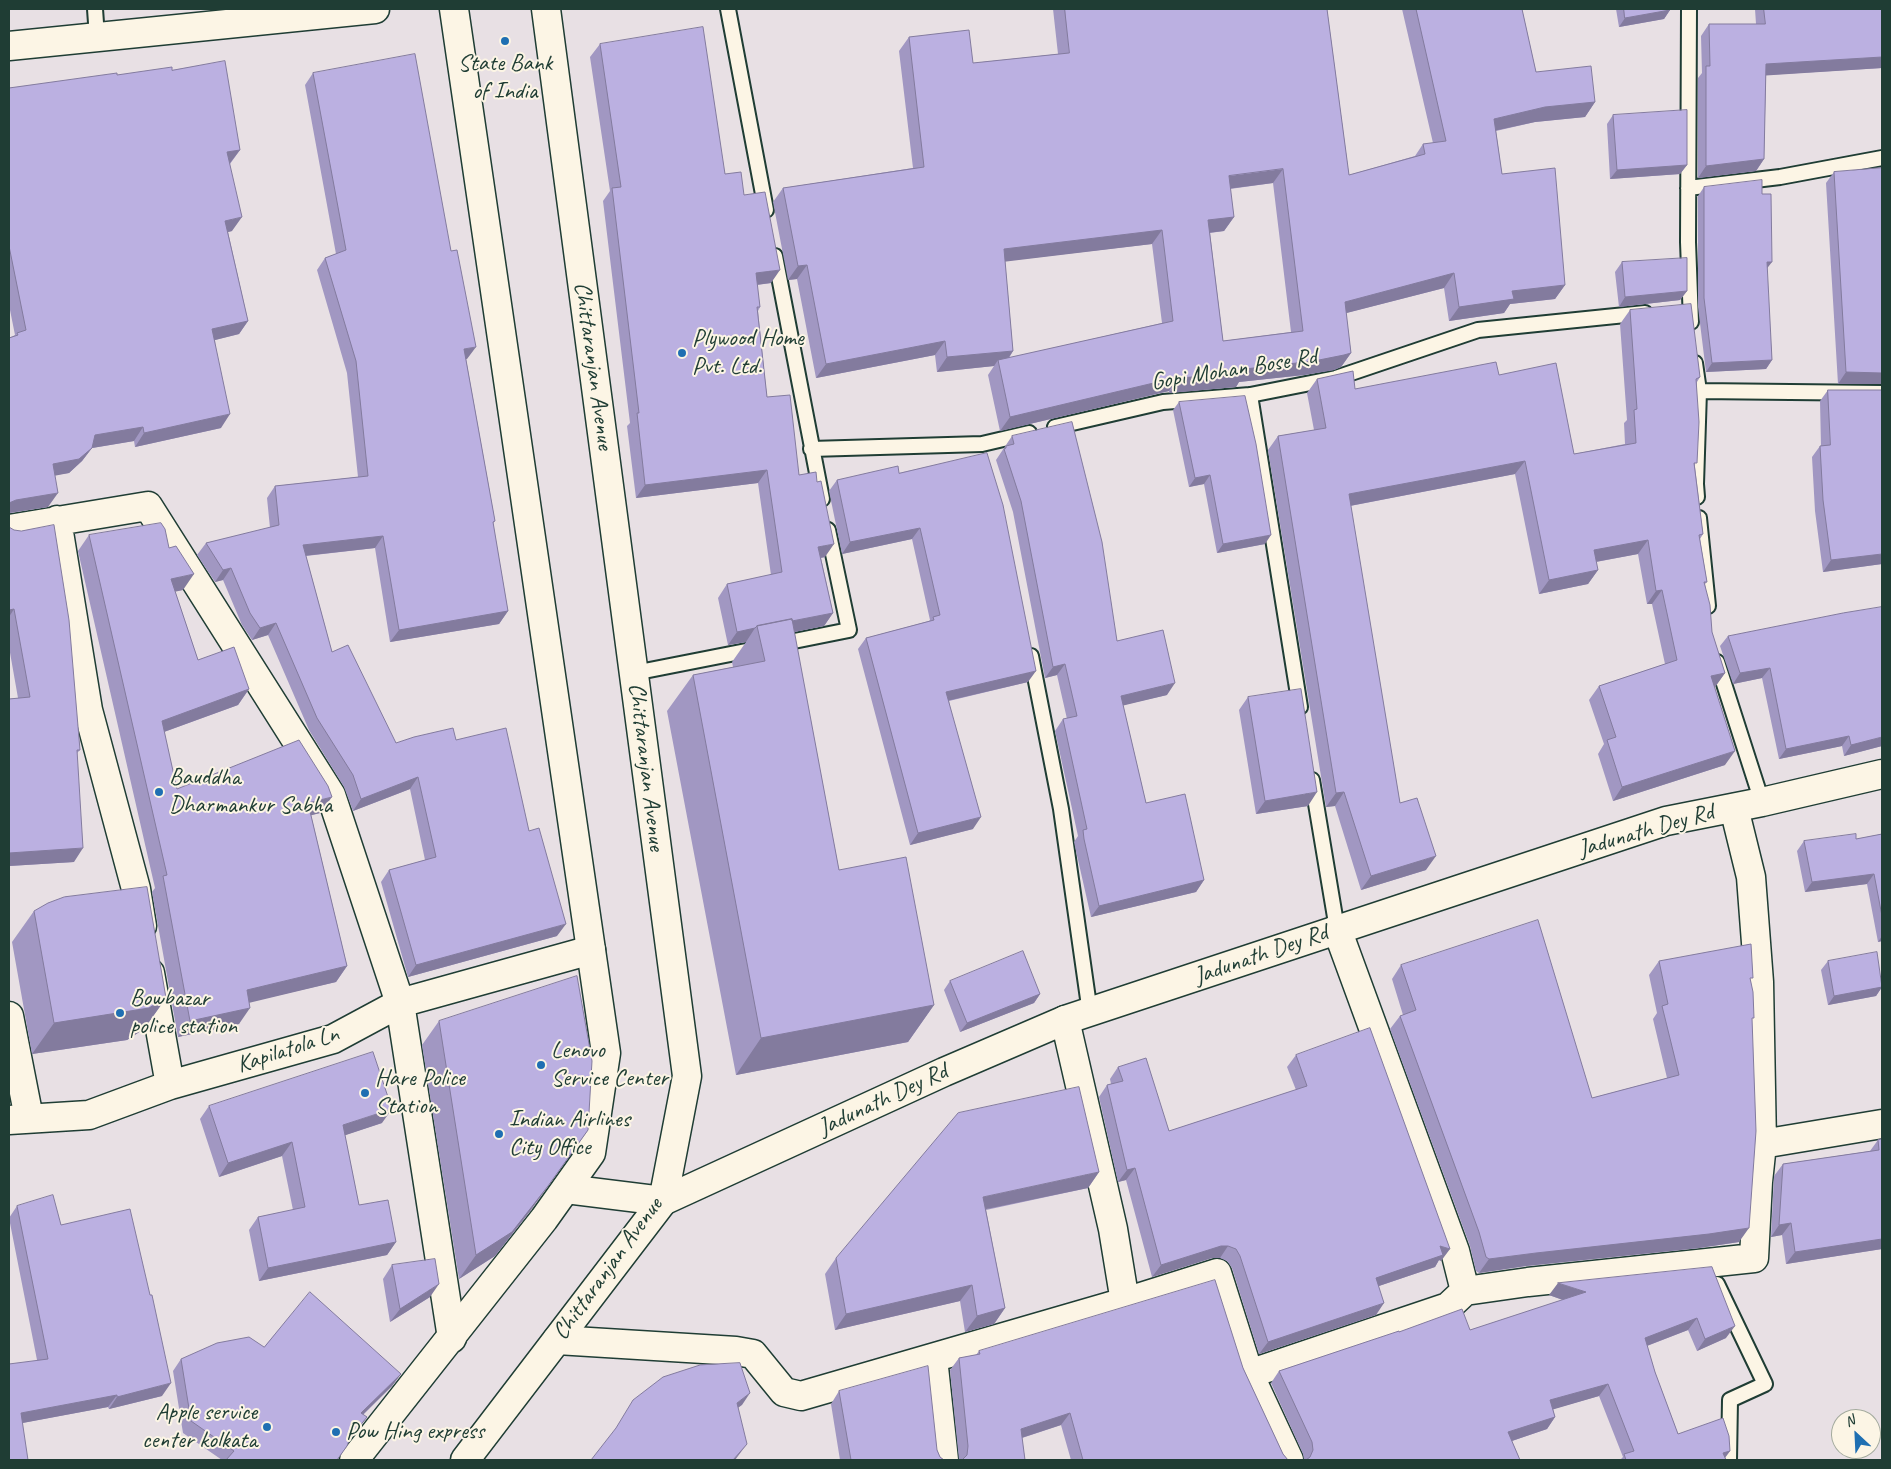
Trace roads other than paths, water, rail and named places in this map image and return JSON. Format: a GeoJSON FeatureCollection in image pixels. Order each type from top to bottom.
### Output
{"type":"FeatureCollection","features":[{"type":"Feature","properties":{"kind":"street"},"geometry":{"type":"LineString","coordinates":[[9,46],[375,9]]}},
{"type":"Feature","properties":{"kind":"street"},"geometry":{"type":"LineString","coordinates":[[354,1460],[452,1338],[566,1189],[591,1153],[606,1053],[454,9]]}},
{"type":"Feature","properties":{"kind":"street","name":"Chittaranjan Avenue"},"geometry":{"type":"LineString","coordinates":[[465,1460],[662,1201],[687,1076],[546,9]]}},
{"type":"Feature","properties":{"kind":"street"},"geometry":{"type":"LineString","coordinates":[[9,528],[148,506],[331,795],[400,1003],[452,1338]]}},
{"type":"Feature","properties":{"kind":"street"},"geometry":{"type":"LineString","coordinates":[[57,520],[88,710],[136,889],[170,1085]]}},
{"type":"Feature","properties":{"kind":"street","name":"Jadunath Dey Rd"},"geometry":{"type":"LineString","coordinates":[[662,1201],[944,1072],[1078,1016],[1666,821],[1762,802],[1882,774]]}},
{"type":"Feature","properties":{"kind":"street"},"geometry":{"type":"LineString","coordinates":[[1249,1374],[1448,1307],[1465,1292],[1528,1282],[1754,1258],[1762,1144],[1759,982],[1751,877],[1734,808]]}},
{"type":"Feature","properties":{"kind":"street"},"geometry":{"type":"LineString","coordinates":[[1337,929],[1455,1251],[1465,1292]]}},
{"type":"Feature","properties":{"kind":"street","name":"Kapilatola Ln"},"geometry":{"type":"LineString","coordinates":[[19,1119],[88,1115],[170,1085],[333,1039],[400,1003],[590,950]]}},
{"type":"Feature","properties":{"kind":"street"},"geometry":{"type":"LineString","coordinates":[[9,1016],[19,1119]]}},
{"type":"Feature","properties":{"kind":"street"},"geometry":{"type":"LineString","coordinates":[[1078,1016],[1125,1302]]}},
{"type":"Feature","properties":{"kind":"street"},"geometry":{"type":"LineString","coordinates":[[1762,1144],[1882,1124]]}},
{"type":"Feature","properties":{"kind":"street"},"geometry":{"type":"LineString","coordinates":[[566,1189],[662,1201]]}},
{"type":"Feature","properties":{"kind":"street"},"geometry":{"type":"LineString","coordinates":[[557,1340],[736,1351],[753,1354],[784,1392],[801,1396],[1125,1302],[1217,1273],[1249,1374],[1289,1460]]}},
{"type":"Feature","properties":{"kind":"street"},"geometry":{"type":"LineString","coordinates":[[933,1358],[944,1460]]}},
{"type":"Feature","properties":{"kind":"lane"},"geometry":{"type":"LineString","coordinates":[[95,9],[96,37]]}},
{"type":"Feature","properties":{"kind":"lane"},"geometry":{"type":"LineString","coordinates":[[728,9],[769,224]]}},
{"type":"Feature","properties":{"kind":"lane"},"geometry":{"type":"LineString","coordinates":[[1689,9],[1688,188],[1684,309],[1693,340],[1699,391],[1696,484],[1708,617]]}},
{"type":"Feature","properties":{"kind":"lane"},"geometry":{"type":"LineString","coordinates":[[1688,188],[1780,177],[1882,158]]}},
{"type":"Feature","properties":{"kind":"lane"},"geometry":{"type":"LineString","coordinates":[[634,673],[849,630],[811,449],[772,243]]}},
{"type":"Feature","properties":{"kind":"lane","name":"Gopi Mohan Bose Rd"},"geometry":{"type":"LineString","coordinates":[[811,449],[983,449],[1162,402],[1250,395],[1336,378],[1478,330],[1660,311]]}},
{"type":"Feature","properties":{"kind":"lane"},"geometry":{"type":"LineString","coordinates":[[1699,391],[1882,393]]}},
{"type":"Feature","properties":{"kind":"lane"},"geometry":{"type":"LineString","coordinates":[[1250,395],[1303,724]]}},
{"type":"Feature","properties":{"kind":"lane"},"geometry":{"type":"LineString","coordinates":[[1029,645],[1061,809],[1078,1016]]}},
{"type":"Feature","properties":{"kind":"lane"},"geometry":{"type":"LineString","coordinates":[[1711,645],[1762,802]]}},
{"type":"Feature","properties":{"kind":"lane"},"geometry":{"type":"LineString","coordinates":[[1309,762],[1337,929]]}},
{"type":"Feature","properties":{"kind":"lane"},"geometry":{"type":"LineString","coordinates":[[1708,1264],[1765,1384],[1730,1400],[1729,1460]]}},
{"type":"Feature","properties":{"kind":"place","name":"State Bank of India"},"geometry":{"type":"Point","coordinates":[505,41]}},
{"type":"Feature","properties":{"kind":"place","name":"Plywood Home Pvt. Ltd."},"geometry":{"type":"Point","coordinates":[682,353]}},
{"type":"Feature","properties":{"kind":"place","name":"Bauddha Dharmankur Sabha"},"geometry":{"type":"Point","coordinates":[159,792]}},
{"type":"Feature","properties":{"kind":"place","name":"Bowbazar police station"},"geometry":{"type":"Point","coordinates":[120,1013]}},
{"type":"Feature","properties":{"kind":"place","name":"Lenovo Service Center"},"geometry":{"type":"Point","coordinates":[541,1065]}},
{"type":"Feature","properties":{"kind":"place","name":"Hare Police Station"},"geometry":{"type":"Point","coordinates":[365,1093]}},
{"type":"Feature","properties":{"kind":"place","name":"Indian Airlines City Office"},"geometry":{"type":"Point","coordinates":[499,1134]}},
{"type":"Feature","properties":{"kind":"place","name":"Apple service center kolkata"},"geometry":{"type":"Point","coordinates":[267,1427]}},
{"type":"Feature","properties":{"kind":"place","name":"Pow Hing express"},"geometry":{"type":"Point","coordinates":[336,1432]}}]}
